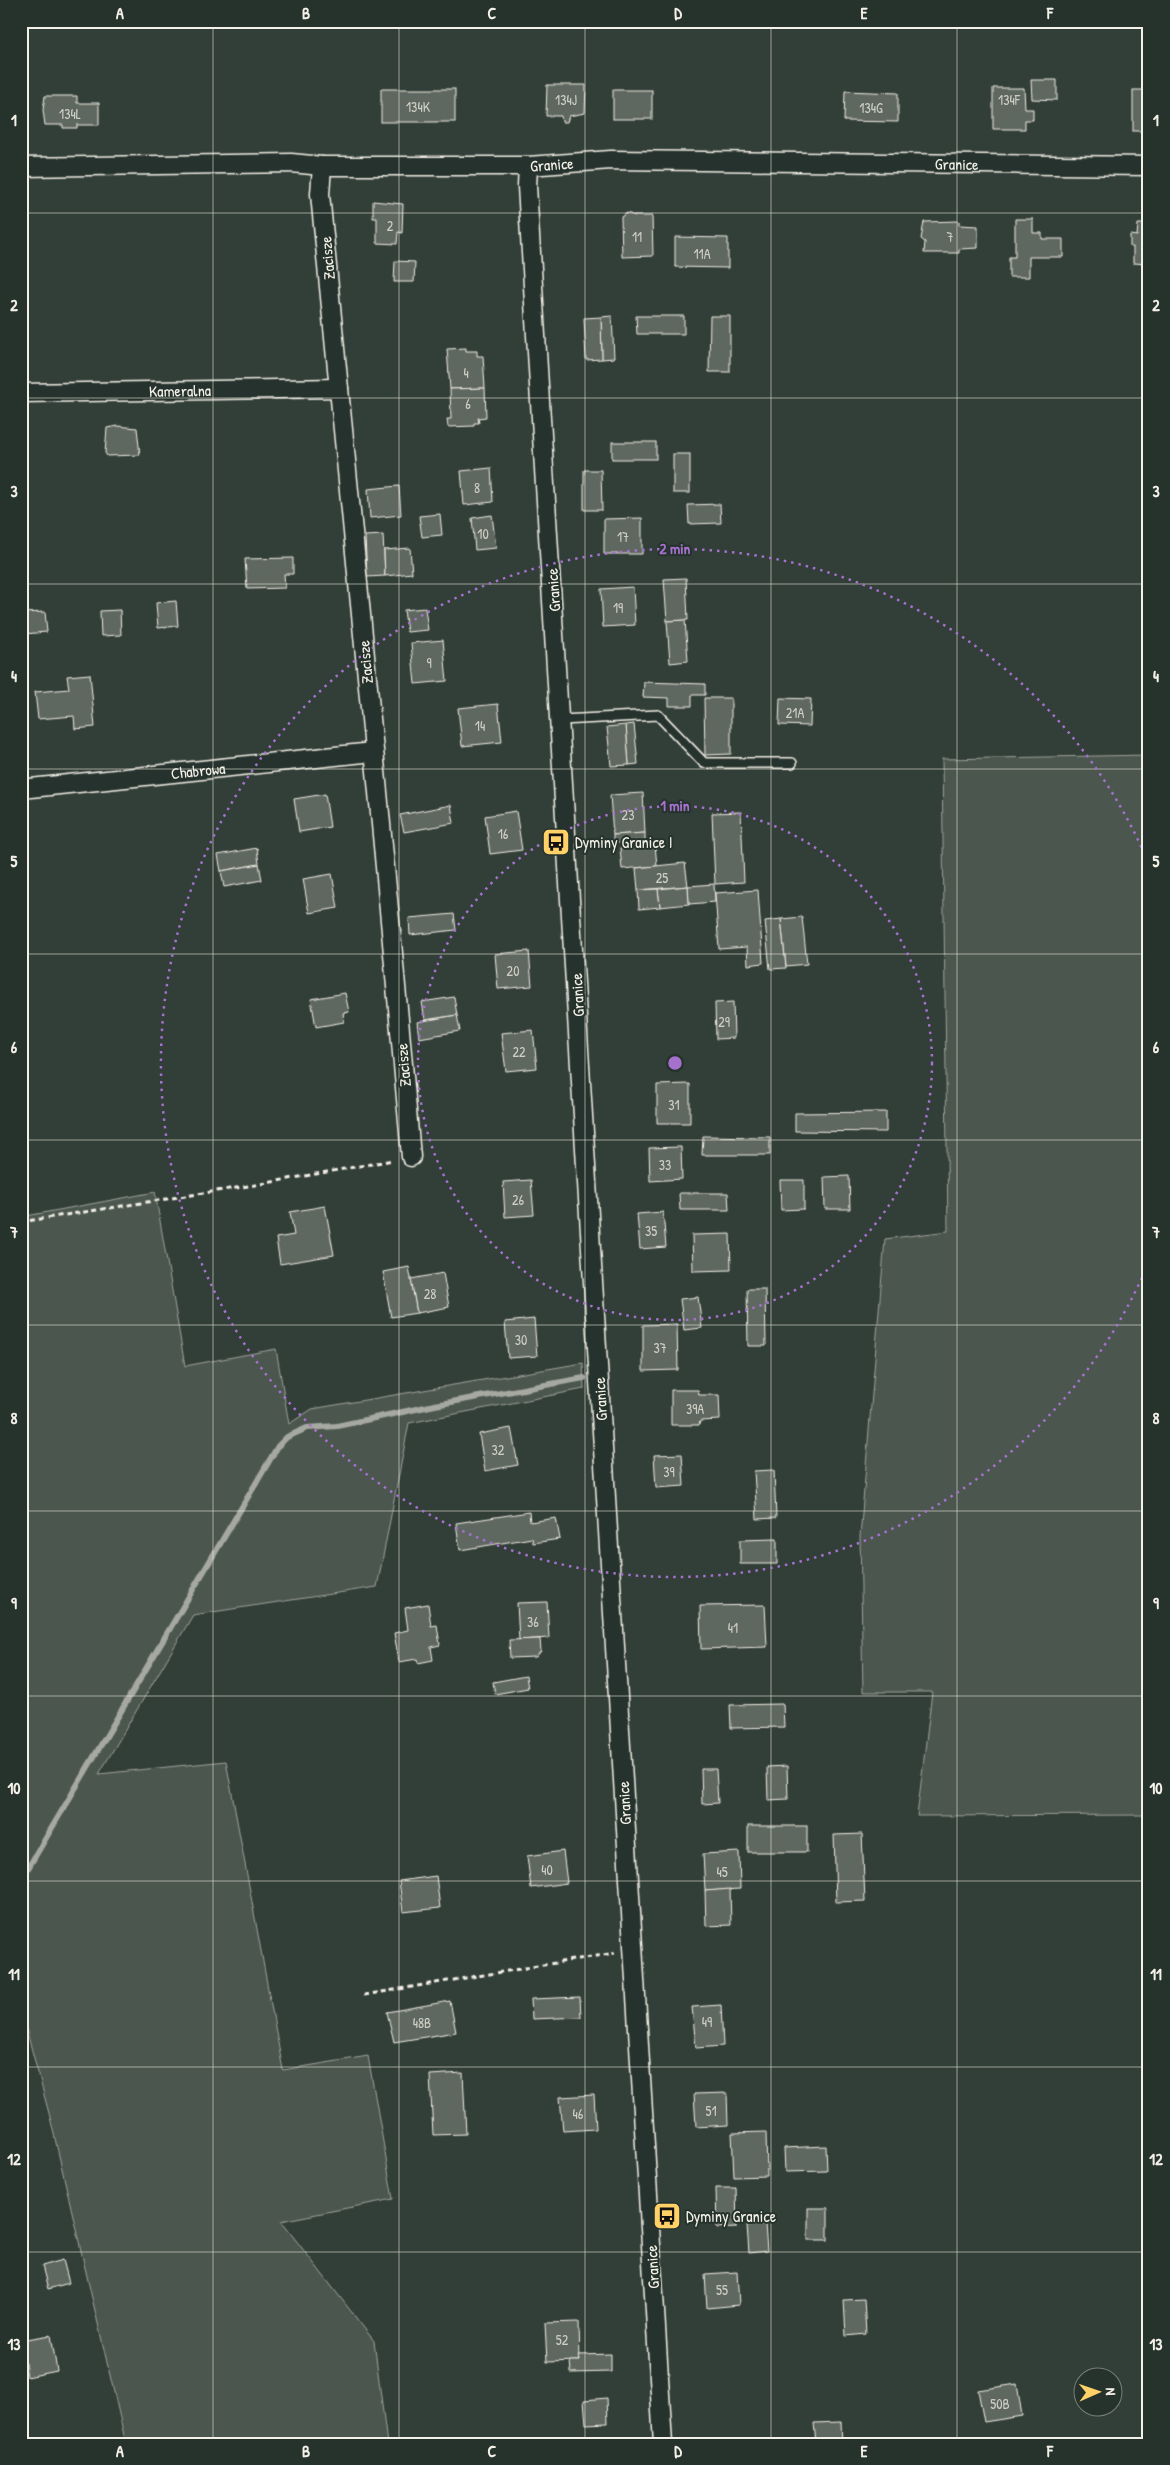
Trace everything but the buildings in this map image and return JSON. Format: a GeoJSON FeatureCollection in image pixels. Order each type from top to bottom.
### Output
{"type":"FeatureCollection","features":[{"type":"Feature","properties":{"kind":"street","name":"Granice"},"geometry":{"type":"LineString","coordinates":[[663,2444],[561,720],[527,186],[528,166],[611,160],[1149,166]]}},
{"type":"Feature","properties":{"kind":"street"},"geometry":{"type":"LineString","coordinates":[[21,167],[291,163],[322,166],[528,166]]}},
{"type":"Feature","properties":{"kind":"street","name":"Zacisze"},"geometry":{"type":"LineString","coordinates":[[322,166],[320,194],[373,752],[390,906],[410,1157]]}},
{"type":"Feature","properties":{"kind":"street","name":"Kameralna"},"geometry":{"type":"LineString","coordinates":[[21,393],[339,388]]}},
{"type":"Feature","properties":{"kind":"street","name":"Chabrowa"},"geometry":{"type":"LineString","coordinates":[[21,789],[373,752]]}},
{"type":"Feature","properties":{"kind":"lane"},"geometry":{"type":"LineString","coordinates":[[561,720],[658,715],[704,762],[792,763]]}},
{"type":"Feature","properties":{"kind":"path"},"geometry":{"type":"LineString","coordinates":[[21,1222],[261,1184],[410,1157]]}},
{"type":"Feature","properties":{"kind":"path"},"geometry":{"type":"LineString","coordinates":[[364,1995],[633,1950]]}},
{"type":"Feature","properties":{"kind":"shaded area"},"geometry":{"type":"Polygon","coordinates":[[[1149,755],[1149,1815],[917,1816],[932,1692],[863,1692],[860,1537],[885,1239],[948,1231],[942,759],[1149,755]]]}},
{"type":"Feature","properties":{"kind":"shaded area"},"geometry":{"type":"Polygon","coordinates":[[[155,1192],[185,1366],[276,1349],[289,1424],[312,1409],[583,1363],[584,1389],[409,1423],[377,1587],[193,1615],[99,1774],[226,1761],[283,2070],[368,2056],[393,2199],[281,2221],[374,2341],[387,2444],[126,2444],[50,2117],[21,2010],[21,1217],[155,1192]]]}},
{"type":"Feature","properties":{"kind":"waterway"},"geometry":{"type":"LineString","coordinates":[[21,1880],[278,1446],[287,1437],[307,1428],[337,1426],[435,1405],[584,1378]]}},
{"type":"Feature","properties":{"kind":"place","name":"Dyminy Granice I"},"geometry":{"type":"Point","coordinates":[556,842]}},
{"type":"Feature","properties":{"kind":"place","name":"Dyminy Granice"},"geometry":{"type":"Point","coordinates":[667,2216]}}]}
